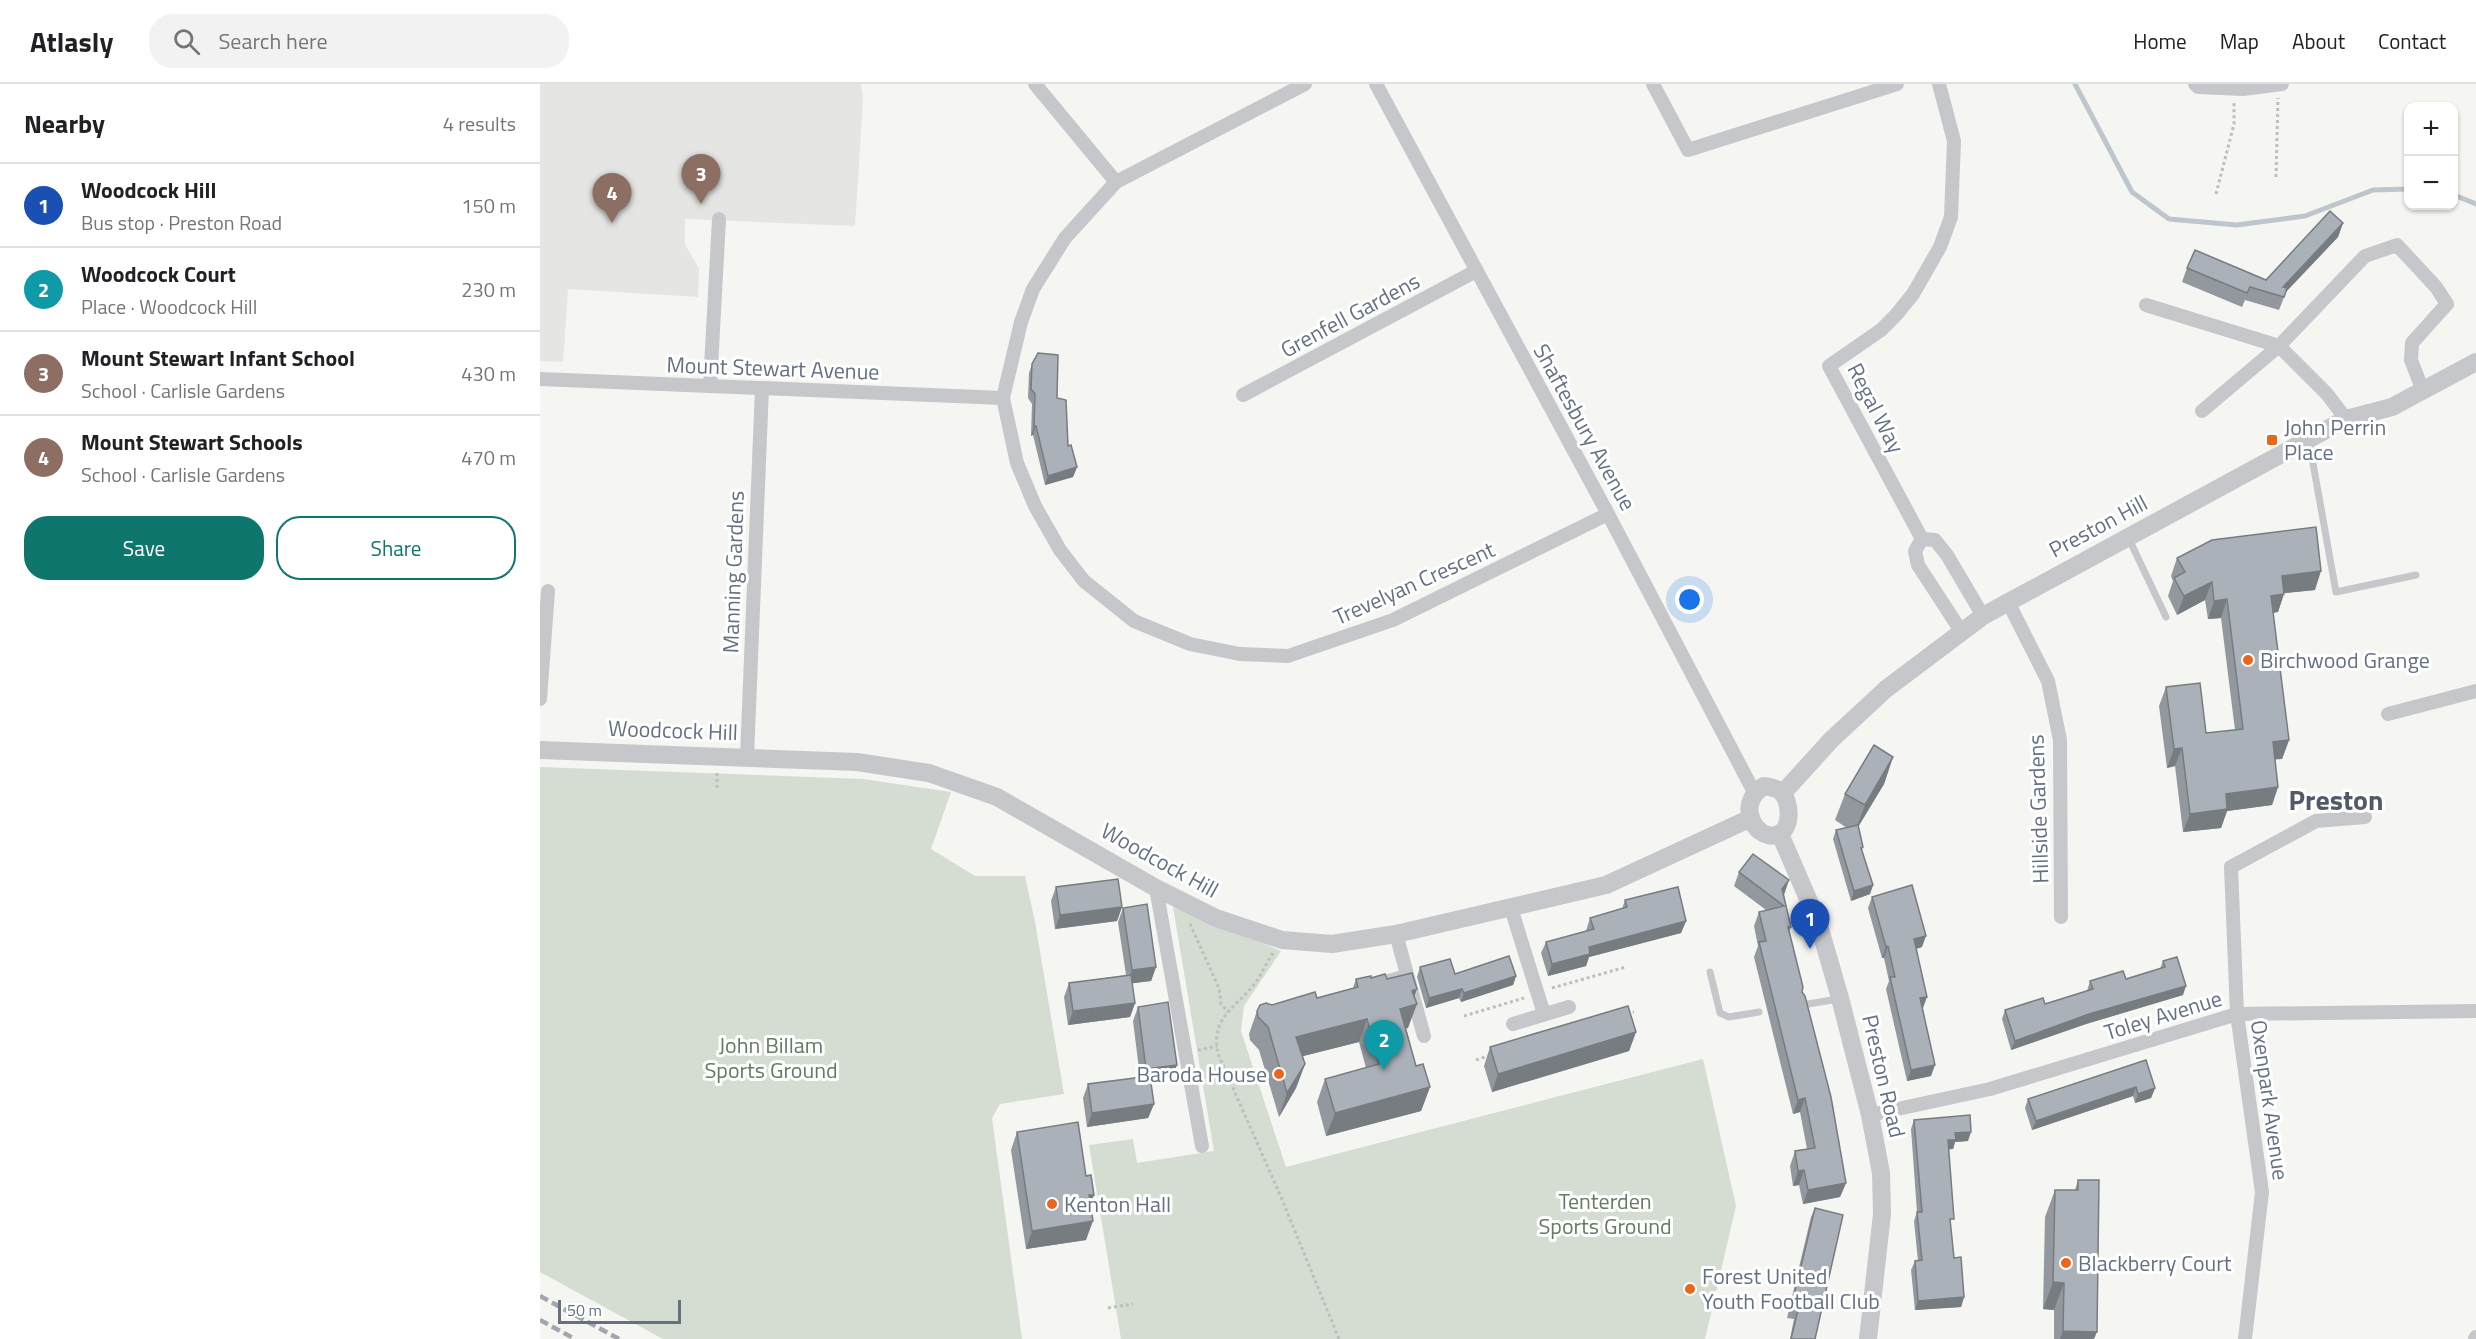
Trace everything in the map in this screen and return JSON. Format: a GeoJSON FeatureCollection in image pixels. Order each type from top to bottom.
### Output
{"type":"FeatureCollection","features":[{"type":"Feature","properties":{"kind":"street"},"geometry":{"type":"LineString","coordinates":[[1035,84],[1116,182]]}},
{"type":"Feature","properties":{"kind":"street","name":"Trevelyan Crescent"},"geometry":{"type":"LineString","coordinates":[[1305,84],[1116,182],[1065,238],[1033,289],[1021,322],[1004,399],[1017,463],[1035,506],[1060,550],[1084,581],[1134,621],[1200,646],[1240,654],[1288,656],[1338,641],[1394,620],[1608,514]]}},
{"type":"Feature","properties":{"kind":"street","name":"Shaftesbury Avenue"},"geometry":{"type":"LineString","coordinates":[[1376,84],[1608,514],[1754,792]]}},
{"type":"Feature","properties":{"kind":"street"},"geometry":{"type":"LineString","coordinates":[[1653,84],[1688,150],[1898,84]]}},
{"type":"Feature","properties":{"kind":"street","name":"Regal Way"},"geometry":{"type":"LineString","coordinates":[[1922,539],[1829,366],[1881,330],[1896,315],[1913,294],[1940,247],[1951,217],[1954,141],[1939,84]]}},
{"type":"Feature","properties":{"kind":"street"},"geometry":{"type":"LineString","coordinates":[[2195,84],[2198,87],[2234,88],[2280,84]]}},
{"type":"Feature","properties":{"kind":"street"},"geometry":{"type":"LineString","coordinates":[[710,386],[719,219]]}},
{"type":"Feature","properties":{"kind":"street"},"geometry":{"type":"LineString","coordinates":[[2202,411],[2279,346],[2365,256],[2397,245],[2436,287],[2447,304],[2412,343],[2411,360],[2423,391]]}},
{"type":"Feature","properties":{"kind":"street","name":"Grenfell Gardens"},"geometry":{"type":"LineString","coordinates":[[1244,396],[1476,271]]}},
{"type":"Feature","properties":{"kind":"street"},"geometry":{"type":"LineString","coordinates":[[2146,305],[2279,346],[2328,394],[2346,419]]}},
{"type":"Feature","properties":{"kind":"street","name":"Preston Hill"},"geometry":{"type":"LineString","coordinates":[[1783,793],[1831,740],[1886,689],[1983,616],[2346,419],[2392,408],[2476,362]]}},
{"type":"Feature","properties":{"kind":"street","name":"Mount Stewart Avenue"},"geometry":{"type":"LineString","coordinates":[[540,379],[1004,399]]}},
{"type":"Feature","properties":{"kind":"street","name":"Manning Gardens"},"geometry":{"type":"LineString","coordinates":[[747,757],[762,388]]}},
{"type":"Feature","properties":{"kind":"street"},"geometry":{"type":"LineString","coordinates":[[1961,631],[1918,565],[1915,551],[1922,539],[1935,540],[1947,555],[1983,616]]}},
{"type":"Feature","properties":{"kind":"street"},"geometry":{"type":"LineString","coordinates":[[540,699],[548,591]]}},
{"type":"Feature","properties":{"kind":"street","name":"Hillside Gardens"},"geometry":{"type":"LineString","coordinates":[[2008,602],[2048,681],[2060,740],[2061,917]]}},
{"type":"Feature","properties":{"kind":"street"},"geometry":{"type":"LineString","coordinates":[[2388,714],[2476,691]]}},
{"type":"Feature","properties":{"kind":"street","name":"Woodcock Hill"},"geometry":{"type":"LineString","coordinates":[[540,750],[857,762],[929,772],[998,797],[1188,906],[1216,918],[1282,940],[1332,944],[1396,934],[1606,885],[1751,818]]}},
{"type":"Feature","properties":{"kind":"street"},"geometry":{"type":"LineString","coordinates":[[1764,786],[1775,788],[1783,793],[1788,817],[1785,829],[1780,834],[1772,836],[1759,831],[1751,818],[1750,798],[1754,792],[1764,786]]}},
{"type":"Feature","properties":{"kind":"street","name":"Oxenpark Avenue"},"geometry":{"type":"LineString","coordinates":[[2245,1339],[2262,1192],[2237,1014],[2231,867],[2316,821],[2364,817]]}},
{"type":"Feature","properties":{"kind":"street","name":"Preston Road"},"geometry":{"type":"LineString","coordinates":[[1780,834],[1818,922],[1870,1115],[1881,1173],[1882,1214],[1868,1339]]}},
{"type":"Feature","properties":{"kind":"street"},"geometry":{"type":"LineString","coordinates":[[1156,888],[1202,1146]]}},
{"type":"Feature","properties":{"kind":"street"},"geometry":{"type":"LineString","coordinates":[[1512,908],[1544,1014]]}},
{"type":"Feature","properties":{"kind":"street"},"geometry":{"type":"LineString","coordinates":[[1396,934],[1424,1036]]}},
{"type":"Feature","properties":{"kind":"street"},"geometry":{"type":"LineString","coordinates":[[1513,1024],[1569,1007]]}},
{"type":"Feature","properties":{"kind":"street","name":"Toley Avenue"},"geometry":{"type":"LineString","coordinates":[[1870,1115],[1990,1089],[2237,1014],[2476,1011]]}},
{"type":"Feature","properties":{"kind":"lane"},"geometry":{"type":"LineString","coordinates":[[2309,439],[2337,592],[2416,575]]}},
{"type":"Feature","properties":{"kind":"lane"},"geometry":{"type":"LineString","coordinates":[[2128,537],[2166,617]]}},
{"type":"Feature","properties":{"kind":"lane"},"geometry":{"type":"LineString","coordinates":[[1376,982],[1406,972]]}},
{"type":"Feature","properties":{"kind":"lane"},"geometry":{"type":"LineString","coordinates":[[1710,972],[1720,1013],[1729,1017],[1759,1012]]}},
{"type":"Feature","properties":{"kind":"lane"},"geometry":{"type":"LineString","coordinates":[[1802,1005],[1840,998]]}},
{"type":"Feature","properties":{"kind":"path"},"geometry":{"type":"LineString","coordinates":[[2276,177],[2280,84]]}},
{"type":"Feature","properties":{"kind":"path"},"geometry":{"type":"LineString","coordinates":[[2216,194],[2234,124],[2234,88]]}},
{"type":"Feature","properties":{"kind":"path"},"geometry":{"type":"LineString","coordinates":[[1188,906],[1189,922],[1219,988],[1221,1004],[1228,1012]]}},
{"type":"Feature","properties":{"kind":"path"},"geometry":{"type":"LineString","coordinates":[[1282,940],[1256,982],[1228,1012],[1215,1039],[1218,1054],[1281,1197],[1339,1339]]}},
{"type":"Feature","properties":{"kind":"path"},"geometry":{"type":"LineString","coordinates":[[1544,990],[1626,967]]}},
{"type":"Feature","properties":{"kind":"path"},"geometry":{"type":"LineString","coordinates":[[1464,1016],[1528,996]]}},
{"type":"Feature","properties":{"kind":"path"},"geometry":{"type":"LineString","coordinates":[[1623,1016],[1634,1012]]}},
{"type":"Feature","properties":{"kind":"path"},"geometry":{"type":"LineString","coordinates":[[1476,1060],[1498,1053]]}},
{"type":"Feature","properties":{"kind":"path"},"geometry":{"type":"LineString","coordinates":[[1108,1308],[1133,1304]]}},
{"type":"Feature","properties":{"kind":"shaded area"},"geometry":{"type":"Polygon","coordinates":[[[540,84],[861,84],[863,100],[855,226],[685,219],[685,245],[699,268],[698,297],[568,289],[563,362],[540,361],[540,84]]]}},
{"type":"Feature","properties":{"kind":"green space","name":"John Billam Sports Ground"},"geometry":{"type":"Polygon","coordinates":[[[540,767],[863,779],[951,792],[931,849],[975,876],[1025,876],[1064,1094],[1000,1104],[992,1118],[1022,1339],[663,1339],[540,1272],[540,767]]]}},
{"type":"Feature","properties":{"kind":"green space","name":"Tenterden Sports Ground"},"geometry":{"type":"Polygon","coordinates":[[[1173,907],[1281,951],[1244,1006],[1241,1031],[1286,1167],[1703,1059],[1736,1206],[1705,1339],[1121,1339],[1089,1145],[1133,1139],[1137,1163],[1214,1151],[1173,907]]]}},
{"type":"Feature","properties":{"kind":"building"},"geometry":{"type":"Polygon","coordinates":[[[2330,211],[2343,223],[2283,287],[2287,288],[2284,297],[2250,287],[2247,293],[2187,268],[2195,250],[2266,280],[2330,211]]]}},
{"type":"Feature","properties":{"kind":"building"},"geometry":{"type":"Polygon","coordinates":[[[1038,353],[1058,355],[1057,398],[1066,400],[1068,446],[1071,445],[1077,467],[1048,476],[1036,426],[1034,426],[1035,394],[1031,389],[1032,364],[1038,353]]]}},
{"type":"Feature","properties":{"kind":"building","name":"Birchwood Grange"},"geometry":{"type":"Polygon","coordinates":[[[2316,527],[2321,571],[2282,576],[2284,594],[2271,596],[2289,740],[2273,742],[2278,787],[2226,794],[2227,809],[2190,814],[2182,748],[2174,749],[2166,687],[2200,683],[2206,733],[2243,729],[2227,599],[2214,601],[2212,582],[2184,596],[2174,578],[2185,572],[2177,558],[2212,540],[2316,527]]]}},
{"type":"Feature","properties":{"kind":"building"},"geometry":{"type":"Polygon","coordinates":[[[1874,745],[1893,757],[1865,805],[1845,794],[1874,745]]]}},
{"type":"Feature","properties":{"kind":"building"},"geometry":{"type":"Polygon","coordinates":[[[1858,825],[1863,847],[1861,848],[1873,885],[1854,891],[1836,830],[1858,825]]]}},
{"type":"Feature","properties":{"kind":"building"},"geometry":{"type":"Polygon","coordinates":[[[1753,854],[1789,880],[1782,889],[1791,927],[1788,927],[1803,987],[1802,992],[1805,996],[1831,1097],[1846,1183],[1808,1190],[1804,1170],[1798,1171],[1795,1151],[1815,1148],[1805,1098],[1798,1100],[1759,942],[1766,941],[1759,912],[1784,906],[1739,872],[1753,854]]]}},
{"type":"Feature","properties":{"kind":"building"},"geometry":{"type":"Polygon","coordinates":[[[1118,879],[1122,907],[1060,915],[1056,887],[1118,879]]]}},
{"type":"Feature","properties":{"kind":"building"},"geometry":{"type":"Polygon","coordinates":[[[1912,885],[1926,936],[1914,939],[1927,997],[1920,998],[1935,1065],[1911,1070],[1890,977],[1895,977],[1888,946],[1886,947],[1872,897],[1912,885]]]}},
{"type":"Feature","properties":{"kind":"building"},"geometry":{"type":"Polygon","coordinates":[[[1678,887],[1686,921],[1589,947],[1590,954],[1552,964],[1546,942],[1594,929],[1590,918],[1627,907],[1625,900],[1678,887]]]}},
{"type":"Feature","properties":{"kind":"building"},"geometry":{"type":"Polygon","coordinates":[[[1147,904],[1156,967],[1132,970],[1123,908],[1147,904]]]}},
{"type":"Feature","properties":{"kind":"building"},"geometry":{"type":"Polygon","coordinates":[[[1509,956],[1516,976],[1464,993],[1462,989],[1429,998],[1420,967],[1450,959],[1455,974],[1509,956]]]}},
{"type":"Feature","properties":{"kind":"building"},"geometry":{"type":"Polygon","coordinates":[[[2177,957],[2186,986],[2089,1014],[2015,1041],[2005,1010],[2043,998],[2045,1004],[2093,989],[2090,981],[2123,971],[2126,979],[2165,967],[2163,961],[2177,957]]]}},
{"type":"Feature","properties":{"kind":"building"},"geometry":{"type":"Polygon","coordinates":[[[1412,973],[1417,989],[1412,991],[1417,1004],[1400,1009],[1416,1066],[1423,1064],[1430,1087],[1335,1113],[1325,1079],[1379,1064],[1367,1019],[1296,1037],[1305,1064],[1287,1093],[1268,1027],[1258,1017],[1257,1011],[1260,1005],[1266,1003],[1272,1005],[1315,992],[1317,998],[1358,987],[1356,979],[1385,974],[1387,979],[1412,973]]]}},
{"type":"Feature","properties":{"kind":"building"},"geometry":{"type":"Polygon","coordinates":[[[1131,975],[1135,1003],[1073,1011],[1069,983],[1131,975]]]}},
{"type":"Feature","properties":{"kind":"building"},"geometry":{"type":"Polygon","coordinates":[[[1168,1002],[1177,1065],[1146,1069],[1138,1007],[1168,1002]]]}},
{"type":"Feature","properties":{"kind":"building"},"geometry":{"type":"Polygon","coordinates":[[[1628,1006],[1636,1032],[1498,1074],[1490,1047],[1628,1006]]]}},
{"type":"Feature","properties":{"kind":"building"},"geometry":{"type":"Polygon","coordinates":[[[2146,1060],[2155,1088],[2138,1094],[2136,1087],[2036,1121],[2028,1099],[2146,1060]]]}},
{"type":"Feature","properties":{"kind":"building"},"geometry":{"type":"Polygon","coordinates":[[[1150,1076],[1154,1104],[1092,1113],[1088,1084],[1150,1076]]]}},
{"type":"Feature","properties":{"kind":"building"},"geometry":{"type":"Polygon","coordinates":[[[1970,1115],[1971,1132],[1955,1133],[1956,1140],[1948,1140],[1954,1219],[1950,1219],[1954,1258],[1961,1257],[1964,1297],[1918,1301],[1915,1261],[1922,1260],[1917,1212],[1922,1212],[1914,1120],[1970,1115]]]}},
{"type":"Feature","properties":{"kind":"building","name":"Kenton Hall"},"geometry":{"type":"Polygon","coordinates":[[[1078,1122],[1086,1176],[1091,1175],[1094,1195],[1089,1195],[1093,1221],[1032,1231],[1017,1132],[1078,1122]]]}},
{"type":"Feature","properties":{"kind":"building","name":"Blackberry Court"},"geometry":{"type":"Polygon","coordinates":[[[2078,1180],[2099,1180],[2097,1332],[2063,1331],[2064,1283],[2053,1282],[2055,1190],[2078,1190],[2078,1180]]]}},
{"type":"Feature","properties":{"kind":"building"},"geometry":{"type":"Polygon","coordinates":[[[1815,1208],[1843,1215],[1815,1339],[1791,1339],[1798,1310],[1791,1308],[1815,1208]]]}},
{"type":"Feature","properties":{"kind":"waterway"},"geometry":{"type":"LineString","coordinates":[[2075,84],[2132,192],[2169,219],[2237,225],[2305,216],[2373,190],[2404,189]]}},
{"type":"Feature","properties":{"kind":"waterway"},"geometry":{"type":"LineString","coordinates":[[2458,197],[2476,204]]}},
{"type":"Feature","properties":{"kind":"railway"},"geometry":{"type":"LineString","coordinates":[[540,1296],[619,1339]]}},
{"type":"Feature","properties":{"kind":"railway"},"geometry":{"type":"LineString","coordinates":[[540,1320],[575,1339]]}},
{"type":"Feature","properties":{"kind":"place","name":"Mount Stewart Infant School"},"geometry":{"type":"Point","coordinates":[701,204]}},
{"type":"Feature","properties":{"kind":"place","name":"Mount Stewart Schools"},"geometry":{"type":"Point","coordinates":[612,223]}},
{"type":"Feature","properties":{"kind":"place","name":"John Perrin Place"},"geometry":{"type":"Point","coordinates":[2272,440]}},
{"type":"Feature","properties":{"kind":"place","name":"Birchwood Grange"},"geometry":{"type":"Point","coordinates":[2248,660]}},
{"type":"Feature","properties":{"kind":"place","name":"Woodcock Hill"},"geometry":{"type":"Point","coordinates":[1810,949]}},
{"type":"Feature","properties":{"kind":"place","name":"Woodcock Court"},"geometry":{"type":"Point","coordinates":[1384,1070]}},
{"type":"Feature","properties":{"kind":"place","name":"Baroda House"},"geometry":{"type":"Point","coordinates":[1279,1074]}},
{"type":"Feature","properties":{"kind":"place","name":"Kenton Hall"},"geometry":{"type":"Point","coordinates":[1052,1204]}},
{"type":"Feature","properties":{"kind":"place","name":"Blackberry Court"},"geometry":{"type":"Point","coordinates":[2066,1263]}},
{"type":"Feature","properties":{"kind":"place","name":"Forest United Youth Football Club"},"geometry":{"type":"Point","coordinates":[1690,1289]}},
{"type":"Feature","properties":{"kind":"district","name":"Preston"},"geometry":{"type":"Point","coordinates":[2336,800]}}]}
